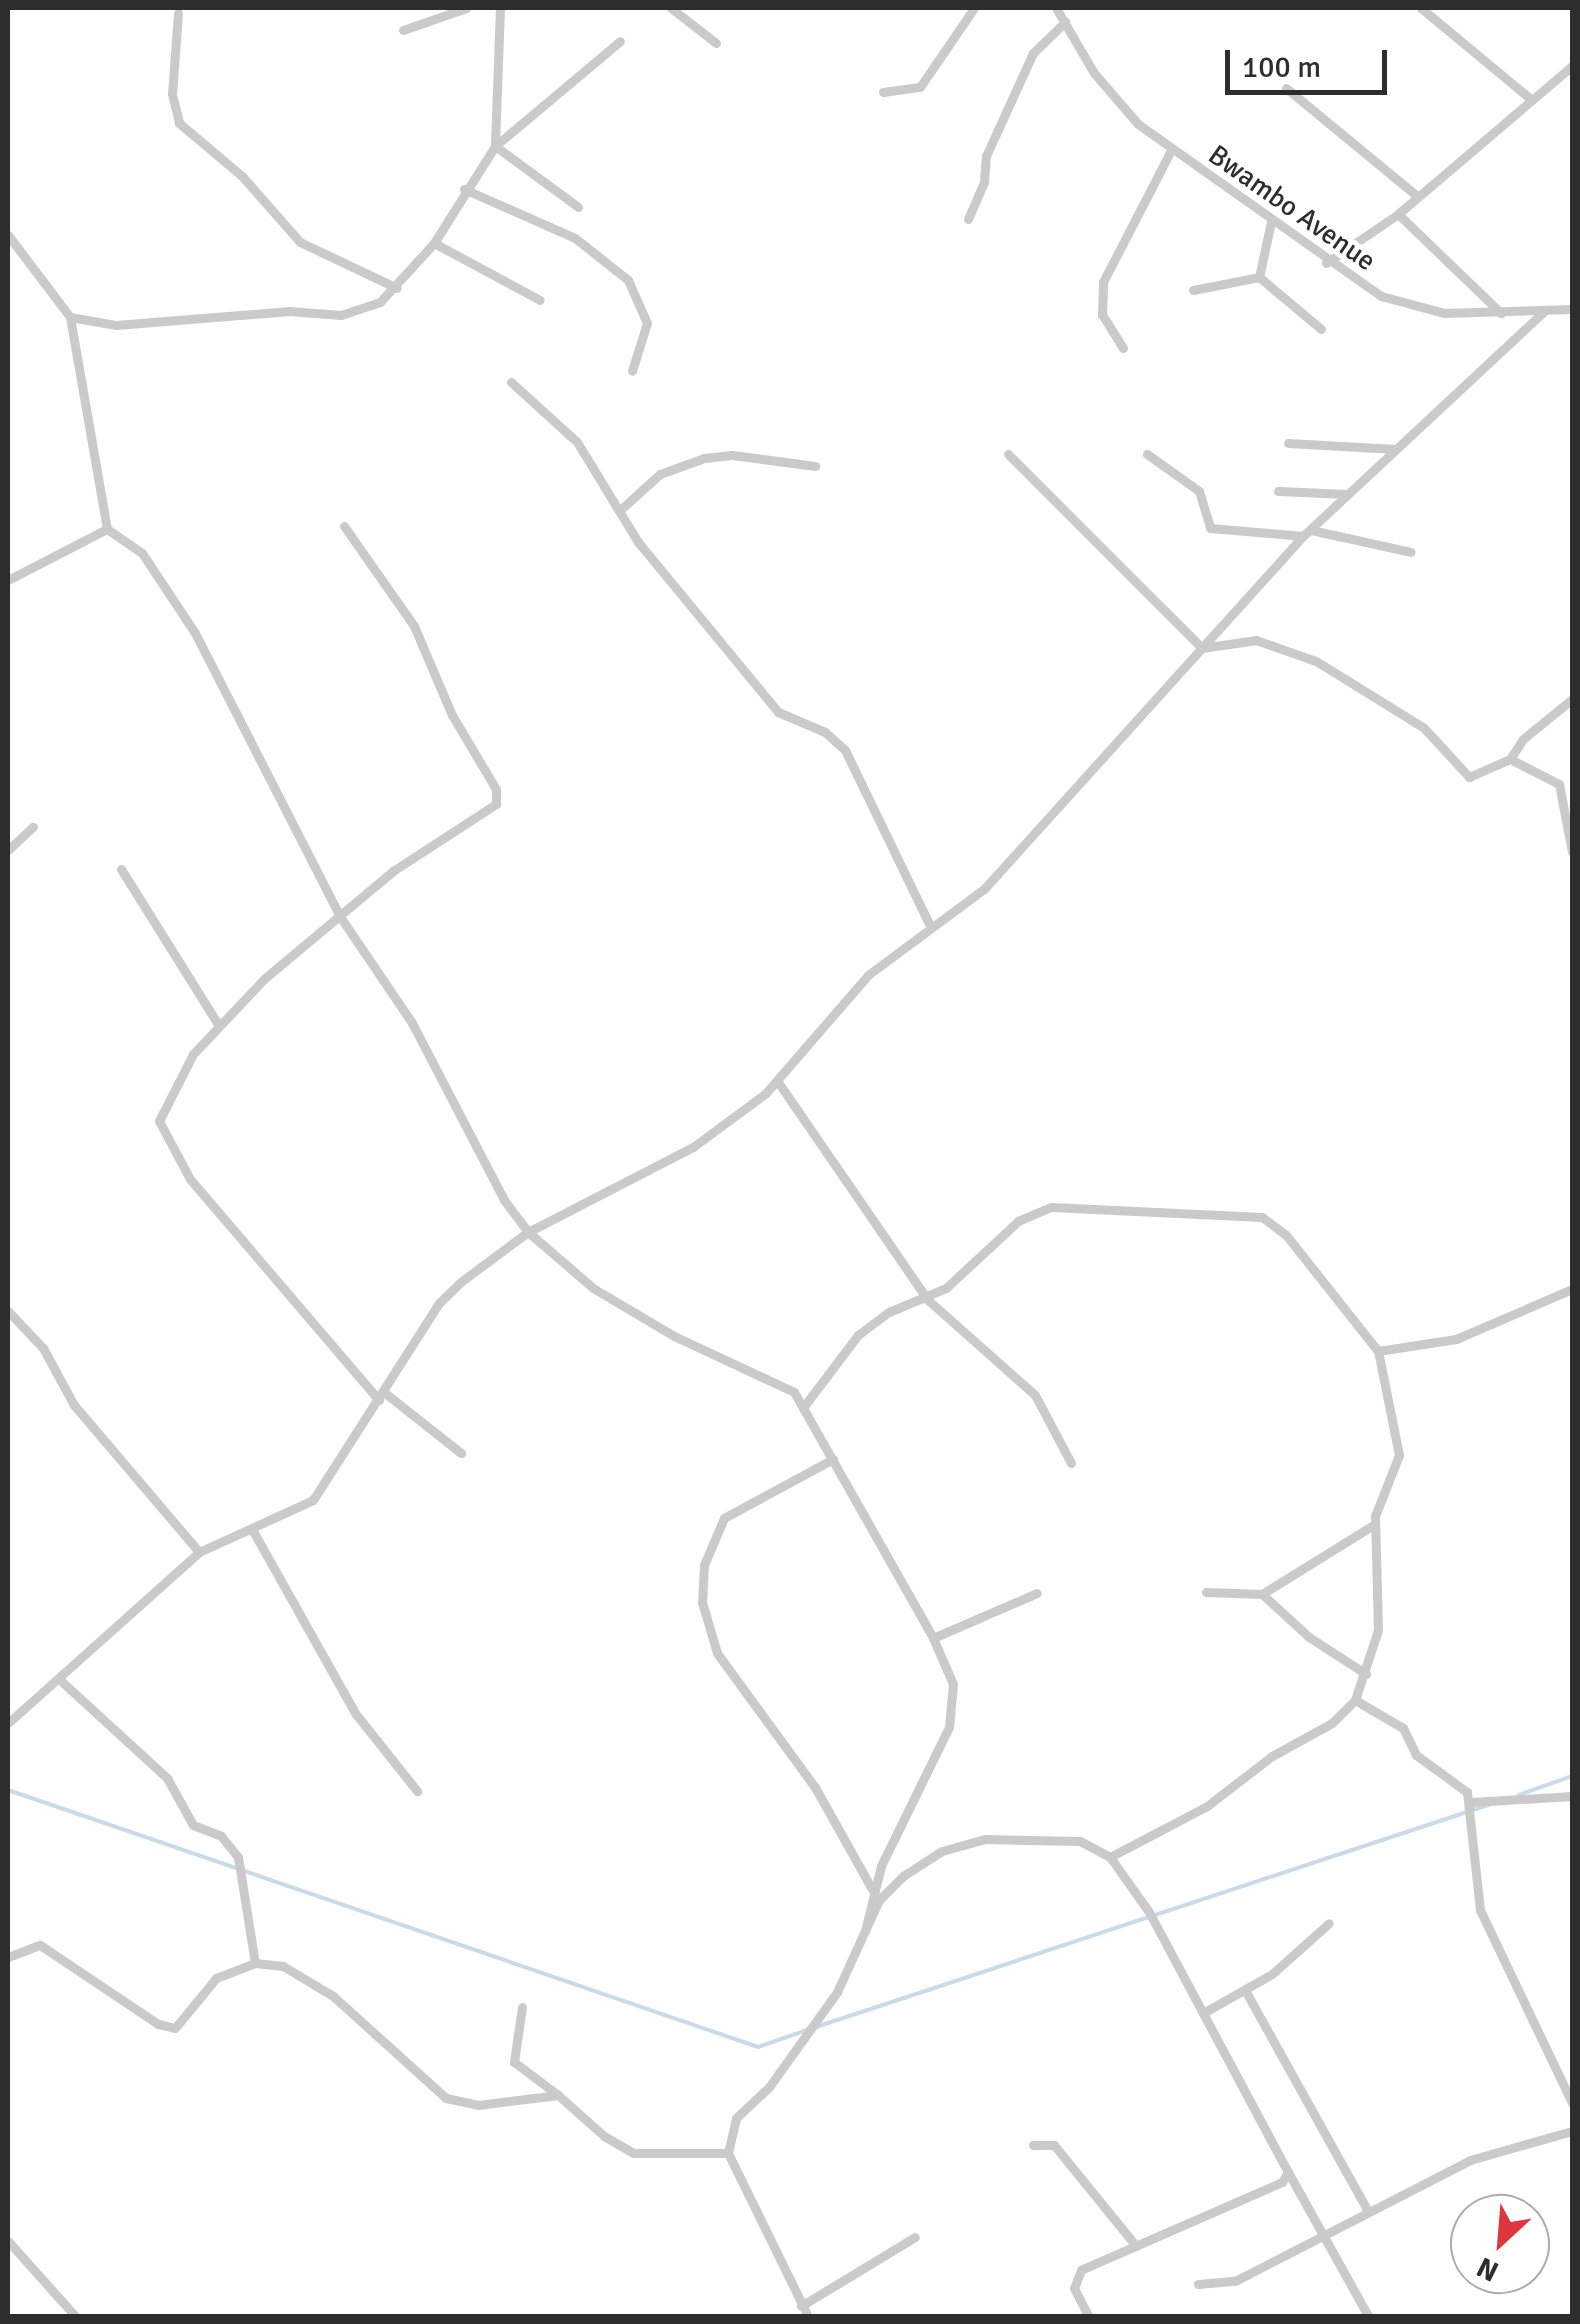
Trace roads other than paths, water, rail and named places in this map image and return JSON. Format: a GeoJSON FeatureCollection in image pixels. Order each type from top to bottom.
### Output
{"type":"FeatureCollection","features":[{"type":"Feature","properties":{"kind":"street"},"geometry":{"type":"LineString","coordinates":[[403,30],[466,8]]}},
{"type":"Feature","properties":{"kind":"street"},"geometry":{"type":"LineString","coordinates":[[495,146],[500,8]]}},
{"type":"Feature","properties":{"kind":"street"},"geometry":{"type":"LineString","coordinates":[[671,8],[716,43]]}},
{"type":"Feature","properties":{"kind":"street"},"geometry":{"type":"LineString","coordinates":[[883,92],[920,88],[974,8]]}},
{"type":"Feature","properties":{"kind":"street","name":"Bwambo Avenue"},"geometry":{"type":"LineString","coordinates":[[1056,8],[1119,105],[1172,150],[1326,262],[1412,308],[1501,313],[1572,309]]}},
{"type":"Feature","properties":{"kind":"street"},"geometry":{"type":"LineString","coordinates":[[1422,8],[1532,100]]}},
{"type":"Feature","properties":{"kind":"street"},"geometry":{"type":"LineString","coordinates":[[178,13],[172,94],[179,123],[242,176],[300,242],[397,288]]}},
{"type":"Feature","properties":{"kind":"street"},"geometry":{"type":"LineString","coordinates":[[968,219],[984,182],[986,156],[1033,54],[1064,22]]}},
{"type":"Feature","properties":{"kind":"street"},"geometry":{"type":"LineString","coordinates":[[70,318],[116,325],[289,312],[342,315],[397,288],[434,243],[464,189],[495,146],[620,42]]}},
{"type":"Feature","properties":{"kind":"street"},"geometry":{"type":"LineString","coordinates":[[1326,262],[1398,214],[1572,66]]}},
{"type":"Feature","properties":{"kind":"street"},"geometry":{"type":"LineString","coordinates":[[1286,88],[1418,197]]}},
{"type":"Feature","properties":{"kind":"street"},"geometry":{"type":"LineString","coordinates":[[495,146],[578,207]]}},
{"type":"Feature","properties":{"kind":"street"},"geometry":{"type":"LineString","coordinates":[[1123,348],[1102,315],[1103,282],[1172,150]]}},
{"type":"Feature","properties":{"kind":"street"},"geometry":{"type":"LineString","coordinates":[[464,189],[575,238],[628,280],[647,323],[632,371]]}},
{"type":"Feature","properties":{"kind":"street"},"geometry":{"type":"LineString","coordinates":[[1398,214],[1501,313]]}},
{"type":"Feature","properties":{"kind":"street"},"geometry":{"type":"LineString","coordinates":[[1260,277],[1271,222]]}},
{"type":"Feature","properties":{"kind":"street"},"geometry":{"type":"LineString","coordinates":[[8,236],[70,318],[106,530],[142,553],[195,633],[338,915],[412,1023],[504,1200],[528,1232],[593,1288],[674,1336],[787,1387],[805,1405],[933,1638],[952,1684],[949,1727],[872,1888],[865,1931]]}},
{"type":"Feature","properties":{"kind":"street"},"geometry":{"type":"LineString","coordinates":[[434,243],[540,300]]}},
{"type":"Feature","properties":{"kind":"street"},"geometry":{"type":"LineString","coordinates":[[1192,290],[1260,277]]}},
{"type":"Feature","properties":{"kind":"street"},"geometry":{"type":"LineString","coordinates":[[1260,277],[1283,304],[1321,330]]}},
{"type":"Feature","properties":{"kind":"street"},"geometry":{"type":"LineString","coordinates":[[8,1723],[199,1552],[253,1531],[313,1500],[439,1303],[528,1232],[693,1147],[778,1082],[868,975],[984,889],[1307,533],[1544,311]]}},
{"type":"Feature","properties":{"kind":"street"},"geometry":{"type":"LineString","coordinates":[[512,382],[578,442],[619,510],[778,712],[825,732],[846,750],[930,926]]}},
{"type":"Feature","properties":{"kind":"street"},"geometry":{"type":"LineString","coordinates":[[1288,443],[1396,449]]}},
{"type":"Feature","properties":{"kind":"street"},"geometry":{"type":"LineString","coordinates":[[619,510],[660,474],[704,458],[732,454],[816,466]]}},
{"type":"Feature","properties":{"kind":"street"},"geometry":{"type":"LineString","coordinates":[[1008,454],[1202,648]]}},
{"type":"Feature","properties":{"kind":"street"},"geometry":{"type":"LineString","coordinates":[[1147,454],[1199,491],[1210,528],[1307,533],[1411,552]]}},
{"type":"Feature","properties":{"kind":"street"},"geometry":{"type":"LineString","coordinates":[[1278,491],[1347,494]]}},
{"type":"Feature","properties":{"kind":"street"},"geometry":{"type":"LineString","coordinates":[[344,526],[408,616],[497,800],[338,915],[218,1024],[175,1079],[159,1121],[164,1138],[270,1277],[382,1396],[461,1453]]}},
{"type":"Feature","properties":{"kind":"street"},"geometry":{"type":"LineString","coordinates":[[8,580],[106,530]]}},
{"type":"Feature","properties":{"kind":"street"},"geometry":{"type":"LineString","coordinates":[[1202,648],[1256,640],[1316,661],[1424,728],[1469,777],[1510,759],[1523,739],[1572,699]]}},
{"type":"Feature","properties":{"kind":"street"},"geometry":{"type":"LineString","coordinates":[[1510,759],[1560,784],[1572,852]]}},
{"type":"Feature","properties":{"kind":"street"},"geometry":{"type":"LineString","coordinates":[[8,850],[32,827]]}},
{"type":"Feature","properties":{"kind":"street"},"geometry":{"type":"LineString","coordinates":[[121,869],[218,1024]]}},
{"type":"Feature","properties":{"kind":"street"},"geometry":{"type":"LineString","coordinates":[[778,1082],[928,1300],[1036,1395],[1072,1463]]}},
{"type":"Feature","properties":{"kind":"street"},"geometry":{"type":"LineString","coordinates":[[805,1405],[858,1335],[889,1312],[928,1300],[1036,1210],[1251,1215],[1286,1235],[1378,1351],[1400,1455],[1375,1524],[1378,1630],[1355,1700],[1332,1723],[1272,1756],[1206,1806],[1110,1857]]}},
{"type":"Feature","properties":{"kind":"street"},"geometry":{"type":"LineString","coordinates":[[1378,1351],[1456,1339],[1572,1289]]}},
{"type":"Feature","properties":{"kind":"street"},"geometry":{"type":"LineString","coordinates":[[8,1310],[42,1348],[74,1405],[199,1552]]}},
{"type":"Feature","properties":{"kind":"street"},"geometry":{"type":"LineString","coordinates":[[833,1459],[724,1518],[704,1565],[702,1602],[711,1642],[816,1789],[872,1888]]}},
{"type":"Feature","properties":{"kind":"street"},"geometry":{"type":"LineString","coordinates":[[1206,1592],[1262,1594],[1375,1524]]}},
{"type":"Feature","properties":{"kind":"street"},"geometry":{"type":"LineString","coordinates":[[253,1531],[355,1712],[417,1791]]}},
{"type":"Feature","properties":{"kind":"street"},"geometry":{"type":"LineString","coordinates":[[933,1638],[1037,1593]]}},
{"type":"Feature","properties":{"kind":"street"},"geometry":{"type":"LineString","coordinates":[[1262,1594],[1318,1644],[1366,1674]]}},
{"type":"Feature","properties":{"kind":"street"},"geometry":{"type":"LineString","coordinates":[[59,1679],[167,1778],[193,1825],[220,1836],[238,1857],[254,1963]]}},
{"type":"Feature","properties":{"kind":"street"},"geometry":{"type":"LineString","coordinates":[[1355,1700],[1403,1728],[1416,1755],[1457,1780],[1472,1802],[1480,1910],[1572,2102]]}},
{"type":"Feature","properties":{"kind":"street"},"geometry":{"type":"LineString","coordinates":[[1472,1802],[1572,1796]]}},
{"type":"Feature","properties":{"kind":"street"},"geometry":{"type":"LineString","coordinates":[[808,2316],[728,2153],[736,2118],[770,2087],[837,1992],[879,1900],[902,1876],[960,1844],[1060,1836],[1110,1857],[1203,2013],[1368,2316]]}},
{"type":"Feature","properties":{"kind":"street"},"geometry":{"type":"LineString","coordinates":[[1203,2013],[1246,1992],[1329,1923]]}},
{"type":"Feature","properties":{"kind":"street"},"geometry":{"type":"LineString","coordinates":[[8,1957],[40,1945],[158,2024],[175,2028],[216,1978],[254,1963],[283,1966],[312,1980],[446,2098],[478,2106],[558,2095]]}},
{"type":"Feature","properties":{"kind":"street"},"geometry":{"type":"LineString","coordinates":[[1246,1992],[1368,2211]]}},
{"type":"Feature","properties":{"kind":"street"},"geometry":{"type":"LineString","coordinates":[[522,2007],[514,2062],[604,2136],[634,2152],[728,2153]]}},
{"type":"Feature","properties":{"kind":"street"},"geometry":{"type":"LineString","coordinates":[[1198,2284],[1235,2281],[1470,2160],[1572,2131]]}},
{"type":"Feature","properties":{"kind":"street"},"geometry":{"type":"LineString","coordinates":[[1034,2145],[1054,2145],[1136,2246]]}},
{"type":"Feature","properties":{"kind":"street"},"geometry":{"type":"LineString","coordinates":[[1088,2316],[1074,2288],[1077,2275],[1282,2182],[1288,2172]]}},
{"type":"Feature","properties":{"kind":"street"},"geometry":{"type":"LineString","coordinates":[[801,2306],[915,2237]]}},
{"type":"Feature","properties":{"kind":"street"},"geometry":{"type":"LineString","coordinates":[[8,2240],[75,2316]]}},
{"type":"Feature","properties":{"kind":"waterway"},"geometry":{"type":"LineString","coordinates":[[1519,1795],[1572,1776]]}},
{"type":"Feature","properties":{"kind":"waterway"},"geometry":{"type":"LineString","coordinates":[[8,1790],[758,2047],[807,2030]]}},
{"type":"Feature","properties":{"kind":"waterway"},"geometry":{"type":"LineString","coordinates":[[816,2027],[1491,1804]]}}]}
